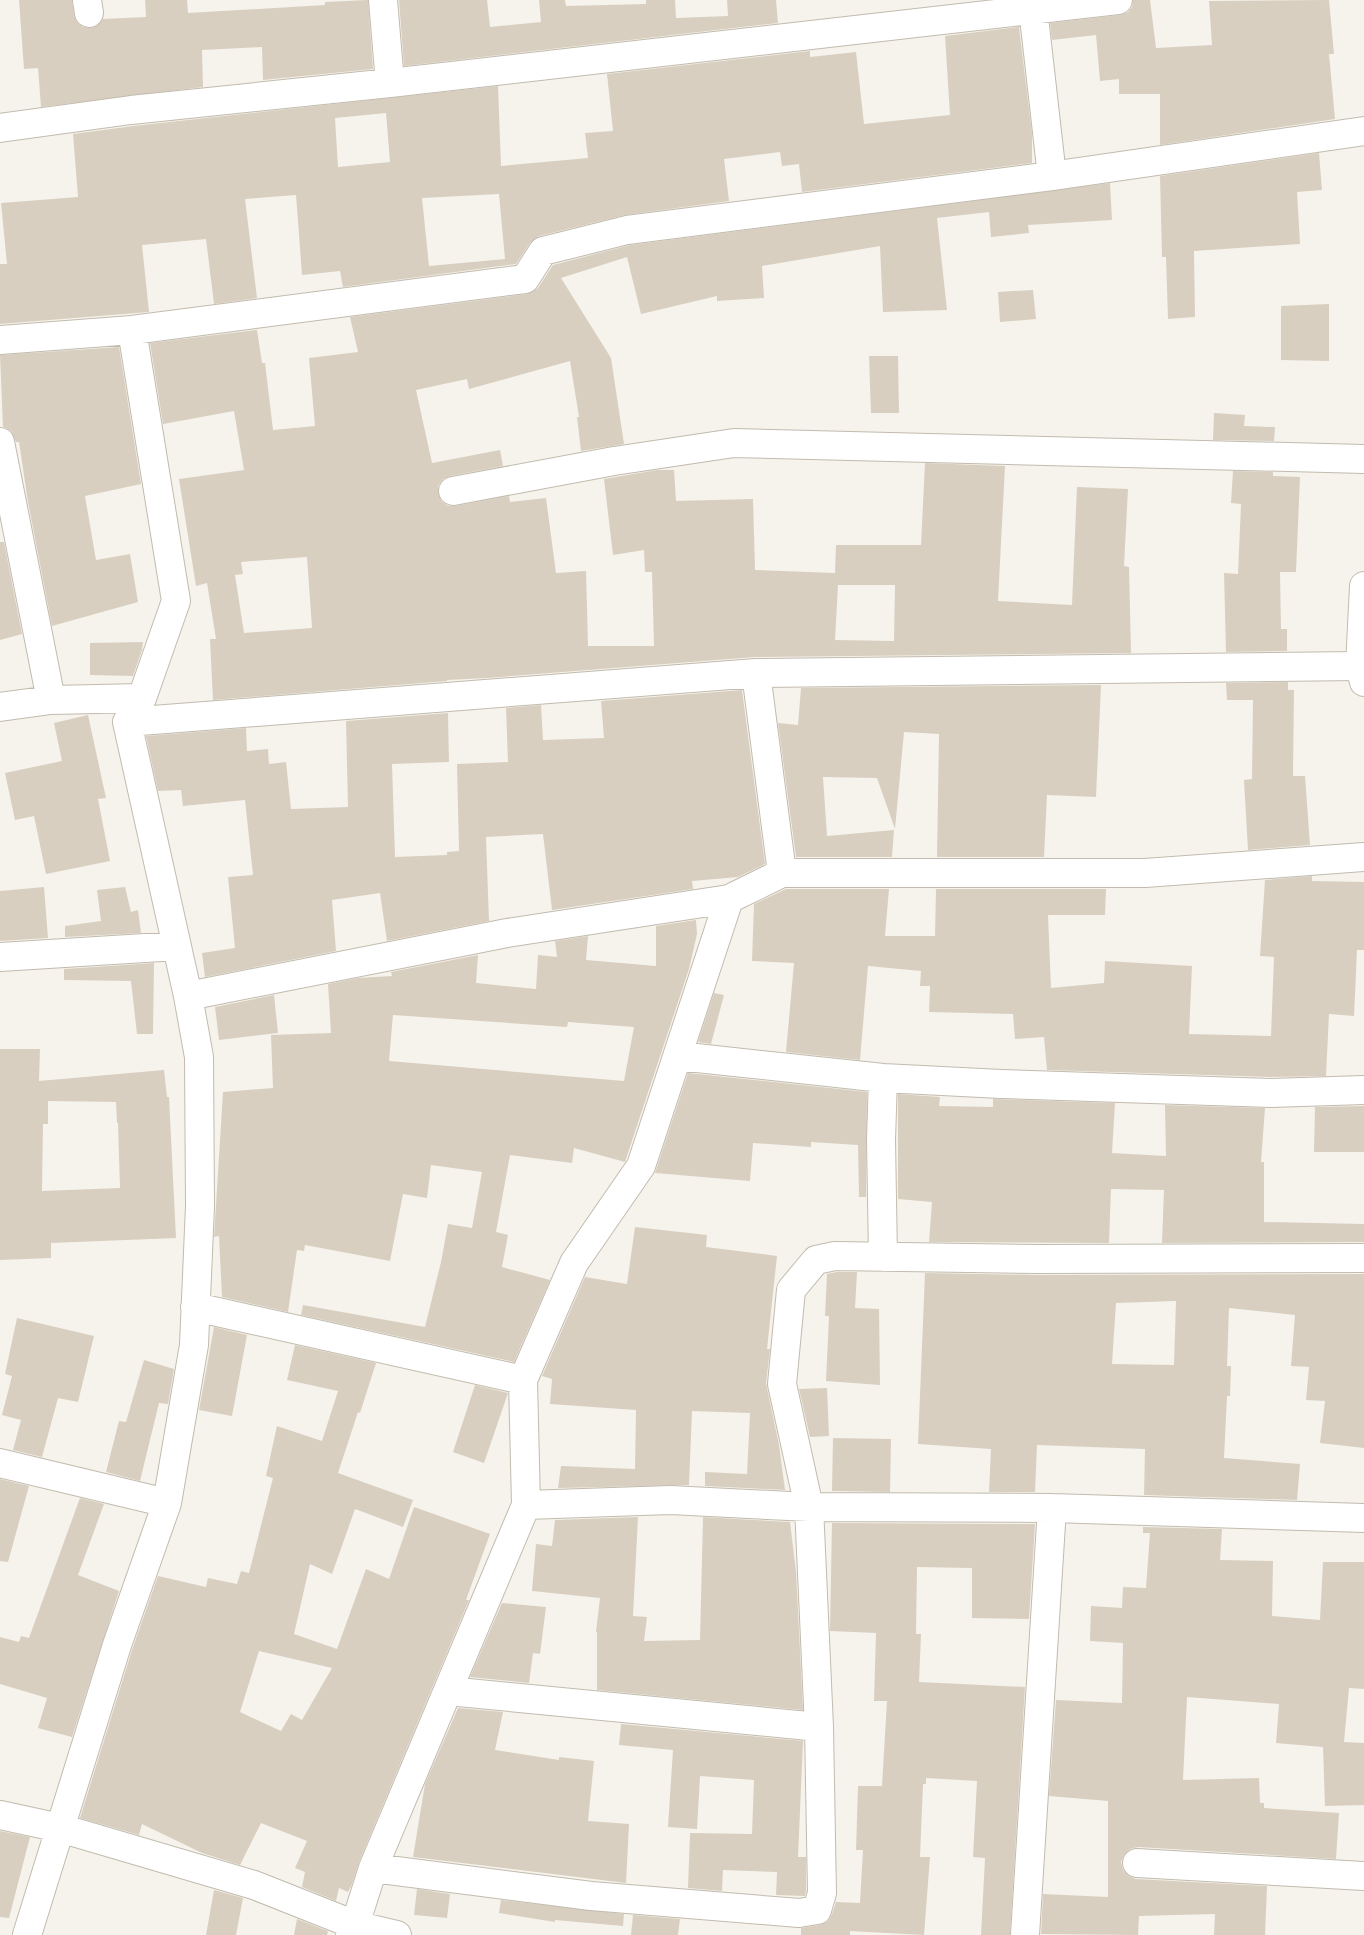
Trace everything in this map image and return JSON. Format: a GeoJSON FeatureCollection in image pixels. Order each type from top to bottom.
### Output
{"type":"FeatureCollection","features":[{"type":"Feature","properties":{"kind":"street"},"geometry":{"type":"LineString","coordinates":[[383,0],[390,83]]}},
{"type":"Feature","properties":{"kind":"street"},"geometry":{"type":"LineString","coordinates":[[0,128],[131,110],[390,83],[1032,5],[1118,0]]}},
{"type":"Feature","properties":{"kind":"street"},"geometry":{"type":"LineString","coordinates":[[1032,5],[1052,176]]}},
{"type":"Feature","properties":{"kind":"street"},"geometry":{"type":"LineString","coordinates":[[0,340],[132,330],[524,278],[542,251],[627,230],[1052,176],[1364,131]]}},
{"type":"Feature","properties":{"kind":"street"},"geometry":{"type":"LineString","coordinates":[[27,1935],[117,1645],[167,1504],[194,1345],[200,1206],[199,1057],[188,996],[127,722],[142,698],[176,602],[132,330]]}},
{"type":"Feature","properties":{"kind":"street"},"geometry":{"type":"LineString","coordinates":[[0,442],[51,700]]}},
{"type":"Feature","properties":{"kind":"street"},"geometry":{"type":"LineString","coordinates":[[453,491],[614,461],[734,443],[1364,459]]}},
{"type":"Feature","properties":{"kind":"street"},"geometry":{"type":"LineString","coordinates":[[127,722],[756,673],[1362,674],[1364,586]]}},
{"type":"Feature","properties":{"kind":"street"},"geometry":{"type":"LineString","coordinates":[[756,673],[782,873]]}},
{"type":"Feature","properties":{"kind":"street"},"geometry":{"type":"LineString","coordinates":[[0,707],[51,700],[142,698]]}},
{"type":"Feature","properties":{"kind":"street"},"geometry":{"type":"LineString","coordinates":[[188,996],[507,933],[729,899],[782,873],[1145,873],[1364,856]]}},
{"type":"Feature","properties":{"kind":"street"},"geometry":{"type":"LineString","coordinates":[[353,1930],[373,1868],[526,1506],[523,1380],[574,1262],[641,1166],[729,899]]}},
{"type":"Feature","properties":{"kind":"street"},"geometry":{"type":"LineString","coordinates":[[0,957],[177,946]]}},
{"type":"Feature","properties":{"kind":"street"},"geometry":{"type":"LineString","coordinates":[[678,1056],[883,1078],[1001,1084],[1271,1093],[1364,1090]]}},
{"type":"Feature","properties":{"kind":"street"},"geometry":{"type":"LineString","coordinates":[[883,1078],[881,1140],[883,1257]]}},
{"type":"Feature","properties":{"kind":"street"},"geometry":{"type":"LineString","coordinates":[[373,1868],[591,1896],[799,1913],[817,1910],[822,1893],[819,1727],[809,1507],[782,1384],[791,1290],[816,1260],[835,1256],[1038,1259],[1364,1258]]}},
{"type":"Feature","properties":{"kind":"street"},"geometry":{"type":"LineString","coordinates":[[195,1307],[523,1380]]}},
{"type":"Feature","properties":{"kind":"street"},"geometry":{"type":"LineString","coordinates":[[0,1463],[167,1504]]}},
{"type":"Feature","properties":{"kind":"street"},"geometry":{"type":"LineString","coordinates":[[526,1506],[670,1500],[809,1507],[1052,1508],[1364,1518]]}},
{"type":"Feature","properties":{"kind":"street"},"geometry":{"type":"LineString","coordinates":[[1025,1935],[1052,1508]]}},
{"type":"Feature","properties":{"kind":"street"},"geometry":{"type":"LineString","coordinates":[[448,1691],[819,1727]]}},
{"type":"Feature","properties":{"kind":"street"},"geometry":{"type":"LineString","coordinates":[[0,1815],[60,1828],[254,1885],[353,1930],[397,1935]]}},
{"type":"Feature","properties":{"kind":"street"},"geometry":{"type":"LineString","coordinates":[[1137,1864],[1364,1876]]}},
{"type":"Feature","properties":{"kind":"building"},"geometry":{"type":"Polygon","coordinates":[[[19,0],[72,0],[77,22],[83,27],[91,28],[98,25],[103,19],[146,17],[145,0],[187,0],[188,13],[325,5],[325,2],[368,0],[373,69],[263,80],[262,47],[202,50],[203,87],[41,107],[38,68],[24,69],[19,0]]]}},
{"type":"Feature","properties":{"kind":"building"},"geometry":{"type":"Polygon","coordinates":[[[399,0],[487,0],[490,27],[541,22],[539,0],[565,0],[566,6],[646,4],[646,0],[675,0],[676,18],[728,16],[727,0],[776,0],[778,23],[404,66],[399,0]]]}},
{"type":"Feature","properties":{"kind":"building"},"geometry":{"type":"Polygon","coordinates":[[[1133,0],[1150,0],[1156,48],[1212,45],[1209,1],[1329,0],[1334,54],[1329,54],[1335,119],[1160,145],[1160,94],[1119,94],[1119,79],[1100,81],[1096,35],[1052,40],[1050,23],[1120,15],[1128,12],[1132,7],[1133,0]]]}},
{"type":"Feature","properties":{"kind":"building"},"geometry":{"type":"Polygon","coordinates":[[[1019,27],[1032,134],[1032,163],[802,192],[799,164],[782,166],[780,152],[724,159],[729,201],[625,215],[539,236],[530,243],[516,264],[343,287],[340,271],[302,275],[296,195],[245,199],[257,298],[214,304],[206,239],[142,245],[149,312],[0,324],[0,264],[7,264],[1,203],[78,197],[73,134],[498,86],[501,166],[588,158],[585,133],[613,131],[607,74],[810,51],[810,57],[856,52],[864,124],[950,115],[945,36],[1019,27]],[[386,113],[335,118],[338,167],[390,162],[386,113]],[[499,194],[422,198],[429,266],[505,259],[499,194]]]}},
{"type":"Feature","properties":{"kind":"building"},"geometry":{"type":"Polygon","coordinates":[[[1319,153],[1322,190],[1297,192],[1300,244],[1194,251],[1195,317],[1168,319],[1166,257],[1162,257],[1160,176],[1319,153]]]}},
{"type":"Feature","properties":{"kind":"building"},"geometry":{"type":"Polygon","coordinates":[[[1110,183],[1112,220],[1028,225],[1029,233],[991,237],[989,212],[937,218],[947,310],[883,312],[880,246],[762,266],[764,298],[717,301],[717,296],[641,314],[627,257],[561,278],[611,358],[624,444],[581,451],[577,417],[579,417],[570,361],[469,389],[467,379],[416,390],[432,463],[500,450],[503,466],[443,479],[438,486],[441,501],[448,506],[455,506],[509,496],[510,502],[546,498],[556,573],[586,571],[588,646],[654,646],[652,572],[645,572],[644,550],[613,555],[604,479],[657,470],[674,470],[676,501],[753,499],[755,570],[835,573],[836,545],[921,545],[925,463],[1005,466],[998,601],[1072,605],[1077,487],[1128,489],[1124,566],[1129,567],[1131,653],[755,657],[213,700],[210,639],[216,639],[207,583],[196,586],[179,479],[244,470],[234,411],[163,424],[150,343],[257,330],[262,363],[265,363],[273,430],[315,426],[309,358],[358,352],[350,317],[527,294],[538,288],[553,265],[630,245],[1110,183]],[[307,557],[241,562],[243,574],[235,575],[244,633],[312,628],[307,557]],[[838,585],[835,640],[894,641],[895,585],[838,585]]]}},
{"type":"Feature","properties":{"kind":"building"},"geometry":{"type":"Polygon","coordinates":[[[1033,290],[1036,319],[1000,322],[998,292],[1033,290]]]}},
{"type":"Feature","properties":{"kind":"building"},"geometry":{"type":"Polygon","coordinates":[[[1329,304],[1329,361],[1281,360],[1281,306],[1329,304]]]}},
{"type":"Feature","properties":{"kind":"building"},"geometry":{"type":"Polygon","coordinates":[[[119,347],[141,484],[85,496],[96,560],[130,554],[138,602],[52,626],[28,502],[19,442],[16,442],[11,431],[3,427],[0,355],[119,347]]]}},
{"type":"Feature","properties":{"kind":"building"},"geometry":{"type":"Polygon","coordinates":[[[869,356],[898,356],[899,413],[871,413],[869,356]]]}},
{"type":"Feature","properties":{"kind":"building"},"geometry":{"type":"Polygon","coordinates":[[[1214,413],[1245,415],[1244,426],[1275,427],[1274,441],[1213,440],[1214,413]]]}},
{"type":"Feature","properties":{"kind":"building"},"geometry":{"type":"Polygon","coordinates":[[[1233,471],[1273,472],[1273,476],[1300,477],[1296,572],[1280,572],[1281,629],[1287,629],[1287,651],[1226,652],[1224,573],[1238,574],[1241,504],[1231,503],[1233,471]]]}},
{"type":"Feature","properties":{"kind":"building"},"geometry":{"type":"Polygon","coordinates":[[[0,542],[4,542],[22,634],[0,640],[0,542]]]}},
{"type":"Feature","properties":{"kind":"building"},"geometry":{"type":"Polygon","coordinates":[[[143,642],[133,676],[90,675],[90,643],[143,642]]]}},
{"type":"Feature","properties":{"kind":"building"},"geometry":{"type":"Polygon","coordinates":[[[1288,682],[1288,690],[1294,690],[1293,776],[1305,776],[1310,845],[1248,850],[1244,780],[1252,779],[1253,700],[1227,700],[1226,683],[1288,682]]]}},
{"type":"Feature","properties":{"kind":"building"},"geometry":{"type":"Polygon","coordinates":[[[1101,685],[1096,797],[1047,795],[1044,857],[937,857],[939,734],[904,732],[895,829],[877,778],[823,777],[827,836],[894,830],[892,857],[796,857],[778,723],[798,725],[801,688],[1101,685]]]}},
{"type":"Feature","properties":{"kind":"building"},"geometry":{"type":"Polygon","coordinates":[[[742,690],[765,864],[738,877],[692,881],[693,889],[552,910],[543,834],[486,837],[489,921],[387,941],[380,893],[332,900],[336,951],[205,977],[202,953],[235,948],[228,877],[253,875],[245,800],[183,806],[181,790],[158,791],[146,736],[246,728],[247,751],[268,749],[269,764],[286,762],[291,809],[348,807],[346,721],[448,713],[449,762],[392,764],[395,857],[447,855],[447,852],[459,851],[457,764],[508,762],[506,708],[541,705],[543,740],[604,738],[601,701],[742,690]]]}},
{"type":"Feature","properties":{"kind":"building"},"geometry":{"type":"Polygon","coordinates":[[[88,715],[106,798],[98,799],[110,861],[46,874],[34,816],[15,820],[5,773],[62,761],[54,723],[88,715]]]}},
{"type":"Feature","properties":{"kind":"building"},"geometry":{"type":"Polygon","coordinates":[[[1312,876],[1312,881],[1364,882],[1364,950],[1357,950],[1354,1016],[1329,1014],[1326,1076],[1271,1077],[1047,1070],[1044,1037],[1015,1039],[1013,1014],[929,1012],[930,986],[920,986],[921,971],[868,966],[860,1060],[786,1052],[794,963],[752,961],[754,904],[786,889],[889,889],[885,936],[935,936],[936,889],[1106,889],[1105,915],[1048,915],[1051,988],[1104,983],[1105,961],[1192,966],[1189,1034],[1271,1036],[1274,957],[1260,956],[1265,880],[1312,876]]]}},
{"type":"Feature","properties":{"kind":"building"},"geometry":{"type":"Polygon","coordinates":[[[44,887],[48,938],[0,941],[0,891],[44,887]]]}},
{"type":"Feature","properties":{"kind":"building"},"geometry":{"type":"Polygon","coordinates":[[[125,887],[131,912],[138,910],[141,933],[65,937],[65,926],[101,921],[97,890],[125,887]]]}},
{"type":"Feature","properties":{"kind":"building"},"geometry":{"type":"Polygon","coordinates":[[[696,920],[697,934],[689,969],[625,1162],[574,1148],[572,1163],[510,1155],[496,1232],[508,1235],[502,1267],[550,1280],[514,1362],[301,1315],[303,1305],[425,1327],[448,1224],[472,1228],[482,1172],[431,1165],[427,1198],[403,1194],[390,1261],[305,1245],[304,1251],[297,1250],[288,1312],[222,1297],[219,1236],[214,1237],[223,1092],[273,1088],[271,1035],[331,1033],[328,984],[358,978],[392,976],[391,972],[478,955],[476,983],[536,989],[538,955],[557,957],[555,941],[588,936],[586,960],[656,966],[656,926],[696,920]],[[393,1015],[389,1061],[624,1081],[634,1027],[568,1022],[567,1027],[393,1015]]]}},
{"type":"Feature","properties":{"kind":"building"},"geometry":{"type":"Polygon","coordinates":[[[154,963],[153,1034],[137,1034],[131,981],[64,980],[64,969],[154,963]]]}},
{"type":"Feature","properties":{"kind":"building"},"geometry":{"type":"Polygon","coordinates":[[[714,993],[724,995],[711,1044],[698,1042],[714,993]]]}},
{"type":"Feature","properties":{"kind":"building"},"geometry":{"type":"Polygon","coordinates":[[[274,995],[278,1033],[219,1040],[215,1007],[274,995]]]}},
{"type":"Feature","properties":{"kind":"building"},"geometry":{"type":"Polygon","coordinates":[[[0,1049],[40,1049],[39,1081],[164,1070],[167,1097],[169,1097],[176,1238],[51,1243],[51,1258],[0,1260],[0,1049]],[[48,1101],[48,1124],[43,1124],[42,1191],[120,1188],[116,1102],[48,1101]]]}},
{"type":"Feature","properties":{"kind":"building"},"geometry":{"type":"Polygon","coordinates":[[[688,1073],[867,1092],[866,1197],[859,1197],[858,1145],[811,1142],[811,1147],[753,1143],[750,1181],[655,1173],[688,1073]]]}},
{"type":"Feature","properties":{"kind":"building"},"geometry":{"type":"Polygon","coordinates":[[[898,1094],[940,1097],[939,1106],[993,1107],[993,1099],[1115,1103],[1112,1153],[1166,1156],[1165,1105],[1265,1108],[1261,1162],[1264,1162],[1264,1222],[1364,1224],[1364,1242],[1162,1243],[1164,1190],[1111,1189],[1109,1243],[929,1242],[932,1202],[898,1199],[898,1094]]]}},
{"type":"Feature","properties":{"kind":"building"},"geometry":{"type":"Polygon","coordinates":[[[1364,1106],[1364,1152],[1314,1152],[1315,1107],[1364,1106]]]}},
{"type":"Feature","properties":{"kind":"building"},"geometry":{"type":"Polygon","coordinates":[[[635,1227],[707,1235],[706,1247],[777,1256],[767,1349],[770,1349],[766,1383],[779,1445],[785,1490],[705,1486],[705,1472],[747,1474],[750,1413],[692,1411],[689,1485],[558,1488],[561,1466],[635,1469],[636,1410],[550,1404],[552,1379],[542,1376],[585,1277],[627,1284],[635,1227]]]}},
{"type":"Feature","properties":{"kind":"building"},"geometry":{"type":"Polygon","coordinates":[[[857,1272],[855,1308],[879,1309],[880,1385],[826,1381],[829,1316],[825,1316],[827,1274],[857,1272]]]}},
{"type":"Feature","properties":{"kind":"building"},"geometry":{"type":"Polygon","coordinates":[[[925,1273],[1038,1275],[1364,1274],[1364,1448],[1320,1443],[1325,1401],[1306,1400],[1309,1367],[1291,1366],[1295,1315],[1229,1308],[1227,1366],[1231,1366],[1230,1396],[1227,1396],[1224,1458],[1300,1464],[1297,1500],[1144,1495],[1145,1449],[1037,1445],[1035,1492],[989,1492],[991,1449],[918,1444],[925,1273]],[[1176,1301],[1116,1303],[1112,1364],[1174,1365],[1176,1301]]]}},
{"type":"Feature","properties":{"kind":"building"},"geometry":{"type":"Polygon","coordinates":[[[17,1318],[94,1336],[78,1402],[58,1398],[42,1457],[13,1450],[21,1420],[2,1415],[12,1376],[5,1374],[17,1318]]]}},
{"type":"Feature","properties":{"kind":"building"},"geometry":{"type":"Polygon","coordinates":[[[214,1327],[247,1335],[232,1416],[199,1410],[214,1327]]]}},
{"type":"Feature","properties":{"kind":"building"},"geometry":{"type":"Polygon","coordinates":[[[295,1345],[376,1363],[338,1473],[413,1500],[403,1527],[355,1509],[332,1574],[310,1564],[294,1634],[337,1649],[366,1569],[389,1579],[414,1507],[490,1534],[466,1600],[469,1600],[359,1862],[352,1884],[348,1892],[339,1888],[336,1901],[302,1887],[305,1872],[295,1868],[307,1841],[261,1823],[240,1865],[202,1853],[142,1824],[139,1835],[80,1818],[132,1650],[158,1576],[206,1587],[208,1578],[237,1584],[241,1571],[249,1573],[273,1478],[266,1476],[277,1426],[322,1441],[338,1391],[287,1380],[295,1345]],[[259,1651],[240,1712],[281,1731],[291,1714],[302,1720],[332,1668],[259,1651]]]}},
{"type":"Feature","properties":{"kind":"building"},"geometry":{"type":"Polygon","coordinates":[[[144,1360],[174,1369],[168,1404],[159,1403],[140,1481],[106,1472],[119,1421],[126,1422],[144,1360]]]}},
{"type":"Feature","properties":{"kind":"building"},"geometry":{"type":"Polygon","coordinates":[[[475,1385],[508,1393],[484,1463],[453,1452],[475,1385]]]}},
{"type":"Feature","properties":{"kind":"building"},"geometry":{"type":"Polygon","coordinates":[[[827,1388],[829,1436],[810,1437],[799,1389],[827,1388]]]}},
{"type":"Feature","properties":{"kind":"building"},"geometry":{"type":"Polygon","coordinates":[[[833,1438],[891,1439],[890,1492],[832,1491],[833,1438]]]}},
{"type":"Feature","properties":{"kind":"building"},"geometry":{"type":"Polygon","coordinates":[[[0,1479],[29,1486],[8,1562],[0,1561],[0,1479]]]}},
{"type":"Feature","properties":{"kind":"building"},"geometry":{"type":"Polygon","coordinates":[[[80,1498],[104,1504],[78,1575],[119,1591],[72,1737],[38,1728],[47,1698],[0,1684],[0,1637],[19,1642],[21,1636],[29,1638],[80,1498]]]}},
{"type":"Feature","properties":{"kind":"building"},"geometry":{"type":"Polygon","coordinates":[[[638,1517],[633,1616],[647,1617],[644,1641],[700,1640],[703,1517],[790,1522],[796,1572],[803,1710],[597,1690],[596,1632],[600,1598],[532,1591],[536,1544],[552,1546],[555,1520],[638,1517]]]}},
{"type":"Feature","properties":{"kind":"building"},"geometry":{"type":"Polygon","coordinates":[[[832,1523],[1035,1524],[1029,1619],[972,1618],[972,1568],[917,1567],[916,1634],[921,1634],[919,1682],[1025,1687],[1010,1935],[981,1935],[985,1858],[973,1857],[977,1781],[926,1778],[926,1784],[923,1784],[920,1857],[930,1857],[924,1935],[850,1931],[850,1935],[801,1935],[801,1928],[820,1925],[828,1921],[836,1902],[860,1903],[863,1850],[856,1850],[858,1786],[882,1786],[887,1701],[874,1701],[876,1633],[830,1631],[832,1523]]]}},
{"type":"Feature","properties":{"kind":"building"},"geometry":{"type":"Polygon","coordinates":[[[1143,1527],[1222,1529],[1220,1560],[1273,1561],[1272,1616],[1320,1620],[1323,1562],[1364,1562],[1364,1689],[1349,1688],[1344,1742],[1364,1743],[1364,1805],[1325,1806],[1323,1747],[1276,1743],[1279,1704],[1187,1697],[1183,1780],[1259,1778],[1260,1803],[1264,1803],[1264,1808],[1339,1813],[1336,1859],[1138,1847],[1130,1849],[1124,1855],[1121,1862],[1123,1870],[1129,1876],[1136,1879],[1267,1886],[1265,1935],[1214,1935],[1215,1914],[1139,1916],[1138,1935],[1041,1934],[1043,1894],[1108,1897],[1108,1801],[1049,1796],[1056,1700],[1122,1703],[1123,1643],[1090,1641],[1091,1606],[1122,1608],[1123,1587],[1146,1588],[1150,1533],[1143,1533],[1143,1527]]]}},
{"type":"Feature","properties":{"kind":"building"},"geometry":{"type":"Polygon","coordinates":[[[502,1603],[546,1607],[540,1654],[533,1653],[529,1683],[470,1677],[502,1603]]]}},
{"type":"Feature","properties":{"kind":"building"},"geometry":{"type":"Polygon","coordinates":[[[458,1708],[503,1712],[495,1750],[559,1760],[559,1757],[594,1761],[588,1821],[629,1824],[626,1883],[413,1857],[425,1784],[458,1708]]]}},
{"type":"Feature","properties":{"kind":"building"},"geometry":{"type":"Polygon","coordinates":[[[621,1724],[803,1741],[798,1857],[806,1857],[805,1896],[776,1895],[777,1872],[723,1870],[722,1891],[688,1888],[690,1833],[752,1834],[754,1780],[700,1776],[697,1829],[668,1827],[673,1750],[619,1745],[621,1724]]]}},
{"type":"Feature","properties":{"kind":"building"},"geometry":{"type":"Polygon","coordinates":[[[0,1831],[30,1837],[9,1918],[0,1917],[0,1831]]]}},
{"type":"Feature","properties":{"kind":"building"},"geometry":{"type":"Polygon","coordinates":[[[417,1889],[450,1894],[447,1918],[414,1915],[417,1889]]]}},
{"type":"Feature","properties":{"kind":"building"},"geometry":{"type":"Polygon","coordinates":[[[214,1890],[243,1898],[236,1935],[206,1935],[214,1890]]]}},
{"type":"Feature","properties":{"kind":"building"},"geometry":{"type":"Polygon","coordinates":[[[501,1900],[624,1914],[623,1926],[555,1920],[555,1922],[499,1913],[501,1900]]]}},
{"type":"Feature","properties":{"kind":"building"},"geometry":{"type":"Polygon","coordinates":[[[633,1915],[680,1919],[678,1935],[631,1935],[633,1915]]]}},
{"type":"Feature","properties":{"kind":"building"},"geometry":{"type":"Polygon","coordinates":[[[297,1919],[328,1931],[327,1935],[294,1935],[297,1919]]]}}]}
